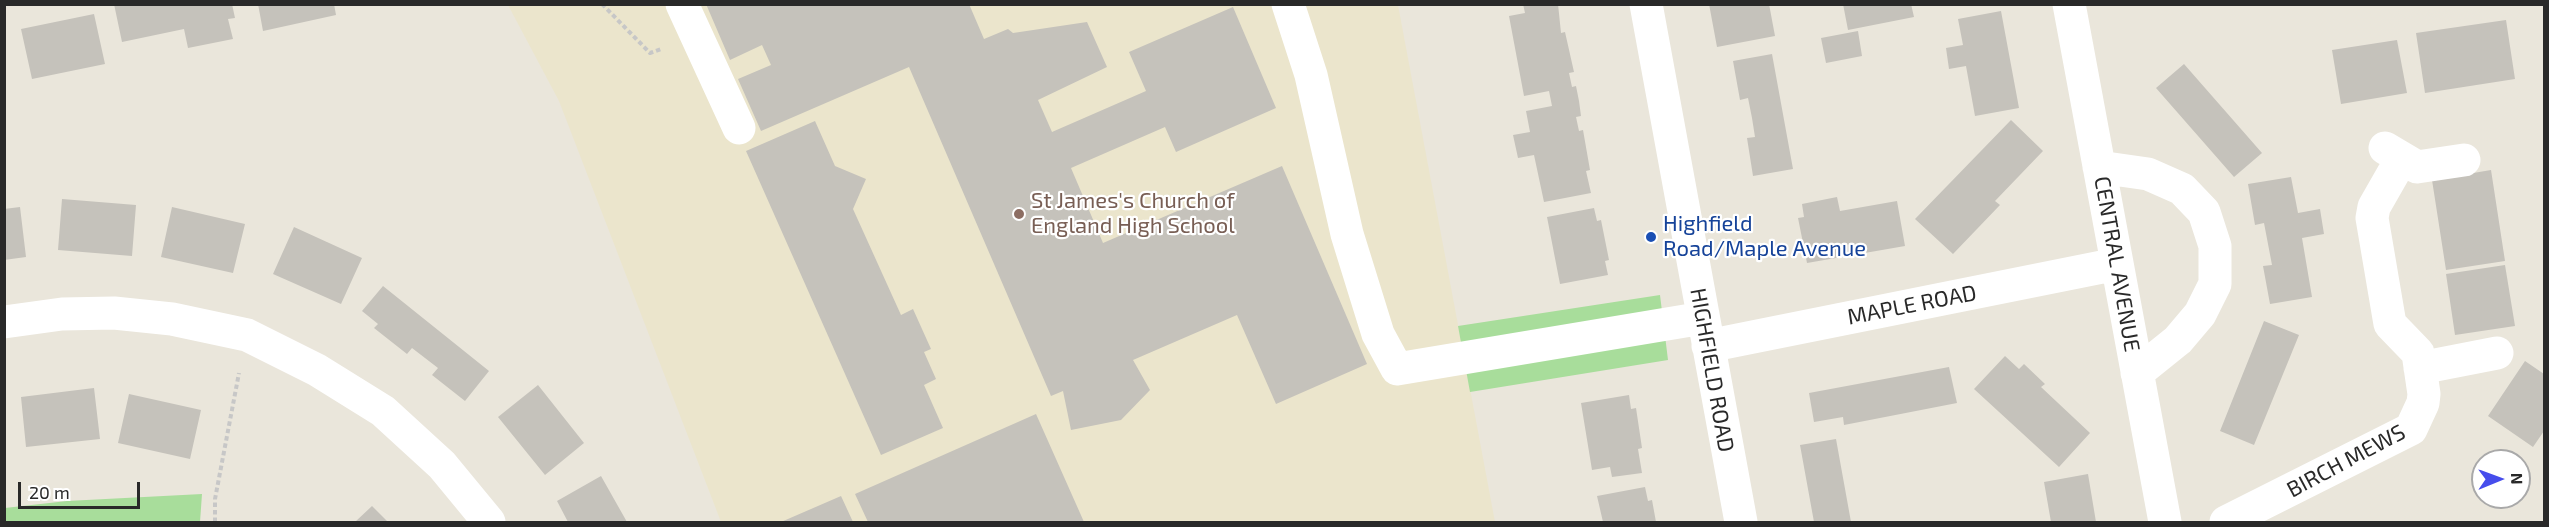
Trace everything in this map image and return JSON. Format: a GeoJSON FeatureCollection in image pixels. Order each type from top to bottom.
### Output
{"type":"FeatureCollection","features":[{"type":"Feature","properties":{"kind":"street"},"geometry":{"type":"LineString","coordinates":[[682,4],[739,128]]}},
{"type":"Feature","properties":{"kind":"street","name":"MAPLE ROAD"},"geometry":{"type":"LineString","coordinates":[[1288,4],[1311,75],[1347,234],[1378,334],[1397,369],[1706,332],[2116,264]]}},
{"type":"Feature","properties":{"kind":"street","name":"HIGHFIELD ROAD"},"geometry":{"type":"LineString","coordinates":[[1646,4],[1741,522]]}},
{"type":"Feature","properties":{"kind":"street","name":"CENTRAL AVENUE"},"geometry":{"type":"LineString","coordinates":[[2069,4],[2165,522]]}},
{"type":"Feature","properties":{"kind":"street","name":"BIRCH MEWS"},"geometry":{"type":"LineString","coordinates":[[2226,522],[2411,429],[2423,403],[2424,394],[2418,353],[2390,324],[2372,218],[2374,207],[2392,152],[2417,167],[2464,160]]}},
{"type":"Feature","properties":{"kind":"street"},"geometry":{"type":"LineString","coordinates":[[2099,167],[2148,174],[2182,189],[2204,212],[2215,246],[2215,284],[2200,314],[2178,340],[2137,373]]}},
{"type":"Feature","properties":{"kind":"street"},"geometry":{"type":"LineString","coordinates":[[4,322],[62,314],[114,313],[172,319],[247,335],[317,370],[383,411],[442,465],[489,522]]}},
{"type":"Feature","properties":{"kind":"street"},"geometry":{"type":"LineString","coordinates":[[2420,368],[2497,353]]}},
{"type":"Feature","properties":{"kind":"path"},"geometry":{"type":"LineString","coordinates":[[602,4],[650,53],[695,34]]}},
{"type":"Feature","properties":{"kind":"path"},"geometry":{"type":"LineString","coordinates":[[215,522],[215,499],[247,335]]}},
{"type":"Feature","properties":{"kind":"shaded area","name":"St James's Church of England High School"},"geometry":{"type":"Polygon","coordinates":[[[508,5],[1398,5],[1495,522],[721,522],[559,101],[508,5]]]}},
{"type":"Feature","properties":{"kind":"green space"},"geometry":{"type":"Polygon","coordinates":[[[1660,295],[1668,360],[1470,392],[1458,326],[1660,295]]]}},
{"type":"Feature","properties":{"kind":"green space"},"geometry":{"type":"Polygon","coordinates":[[[202,494],[200,522],[5,522],[5,508],[67,501],[202,494]]]}},
{"type":"Feature","properties":{"kind":"building"},"geometry":{"type":"Polygon","coordinates":[[[114,4],[232,4],[235,18],[228,19],[233,39],[188,48],[184,29],[122,42],[114,4]]]}},
{"type":"Feature","properties":{"kind":"building"},"geometry":{"type":"Polygon","coordinates":[[[258,4],[334,4],[336,15],[263,31],[258,4]]]}},
{"type":"Feature","properties":{"kind":"building"},"geometry":{"type":"Polygon","coordinates":[[[706,4],[969,4],[984,39],[1008,29],[1013,33],[1087,22],[1107,67],[1038,100],[1052,132],[1146,91],[1129,52],[1233,7],[1276,108],[1176,152],[1165,127],[1071,168],[1103,243],[1282,166],[1367,364],[1276,404],[1237,315],[1133,360],[1150,390],[1121,420],[1071,430],[1063,391],[1051,396],[909,67],[761,131],[738,79],[771,65],[762,45],[730,60],[706,4]]]}},
{"type":"Feature","properties":{"kind":"building"},"geometry":{"type":"Polygon","coordinates":[[[1523,4],[1558,4],[1561,33],[1565,32],[1574,72],[1569,73],[1572,87],[1576,86],[1579,101],[1581,116],[1576,117],[1579,131],[1583,130],[1590,170],[1586,171],[1591,193],[1544,202],[1534,155],[1518,158],[1513,135],[1530,132],[1526,111],[1552,106],[1549,91],[1524,96],[1509,16],[1525,13],[1523,4]]]}},
{"type":"Feature","properties":{"kind":"building"},"geometry":{"type":"Polygon","coordinates":[[[1709,4],[1769,4],[1775,36],[1717,47],[1709,4]]]}},
{"type":"Feature","properties":{"kind":"building"},"geometry":{"type":"Polygon","coordinates":[[[1843,4],[1911,4],[1914,17],[1848,30],[1843,4]]]}},
{"type":"Feature","properties":{"kind":"building"},"geometry":{"type":"Polygon","coordinates":[[[2001,11],[2019,108],[1975,116],[1966,66],[1949,69],[1946,48],[1963,45],[1958,19],[2001,11]]]}},
{"type":"Feature","properties":{"kind":"building"},"geometry":{"type":"Polygon","coordinates":[[[94,14],[105,64],[32,79],[21,29],[94,14]]]}},
{"type":"Feature","properties":{"kind":"building"},"geometry":{"type":"Polygon","coordinates":[[[2506,20],[2515,79],[2425,93],[2416,33],[2506,20]]]}},
{"type":"Feature","properties":{"kind":"building"},"geometry":{"type":"Polygon","coordinates":[[[1858,31],[1862,56],[1826,63],[1821,38],[1858,31]]]}},
{"type":"Feature","properties":{"kind":"building"},"geometry":{"type":"Polygon","coordinates":[[[2397,40],[2407,93],[2341,104],[2332,50],[2397,40]]]}},
{"type":"Feature","properties":{"kind":"building"},"geometry":{"type":"Polygon","coordinates":[[[1772,54],[1793,169],[1753,176],[1747,138],[1755,137],[1752,118],[1748,98],[1740,100],[1733,61],[1772,54]]]}},
{"type":"Feature","properties":{"kind":"building"},"geometry":{"type":"Polygon","coordinates":[[[2184,64],[2262,153],[2234,177],[2156,88],[2184,64]]]}},
{"type":"Feature","properties":{"kind":"building"},"geometry":{"type":"Polygon","coordinates":[[[2011,120],[2043,151],[1995,201],[2000,205],[1953,254],[1915,219],[2011,120]]]}},
{"type":"Feature","properties":{"kind":"building"},"geometry":{"type":"Polygon","coordinates":[[[815,121],[835,166],[866,179],[853,209],[901,315],[913,309],[931,349],[924,352],[936,379],[924,385],[943,428],[881,455],[746,151],[815,121]]]}},
{"type":"Feature","properties":{"kind":"building"},"geometry":{"type":"Polygon","coordinates":[[[2491,170],[2505,261],[2446,270],[2432,180],[2491,170]]]}},
{"type":"Feature","properties":{"kind":"building"},"geometry":{"type":"Polygon","coordinates":[[[2291,177],[2298,213],[2320,209],[2324,234],[2302,238],[2312,297],[2270,304],[2263,266],[2272,265],[2264,223],[2255,225],[2248,184],[2291,177]]]}},
{"type":"Feature","properties":{"kind":"building"},"geometry":{"type":"Polygon","coordinates":[[[1837,197],[1840,211],[1897,201],[1905,246],[1807,263],[1798,218],[1804,217],[1802,204],[1837,197]]]}},
{"type":"Feature","properties":{"kind":"building"},"geometry":{"type":"Polygon","coordinates":[[[62,199],[136,205],[132,256],[58,250],[62,199]]]}},
{"type":"Feature","properties":{"kind":"building"},"geometry":{"type":"Polygon","coordinates":[[[20,207],[26,257],[4,260],[4,209],[20,207]]]}},
{"type":"Feature","properties":{"kind":"building"},"geometry":{"type":"Polygon","coordinates":[[[172,207],[245,224],[233,273],[161,257],[172,207]]]}},
{"type":"Feature","properties":{"kind":"building"},"geometry":{"type":"Polygon","coordinates":[[[1594,208],[1597,221],[1601,220],[1609,260],[1605,261],[1608,275],[1560,284],[1547,217],[1594,208]]]}},
{"type":"Feature","properties":{"kind":"building"},"geometry":{"type":"Polygon","coordinates":[[[294,227],[362,258],[341,304],[273,274],[294,227]]]}},
{"type":"Feature","properties":{"kind":"building"},"geometry":{"type":"Polygon","coordinates":[[[2505,265],[2515,326],[2455,335],[2446,274],[2505,265]]]}},
{"type":"Feature","properties":{"kind":"building"},"geometry":{"type":"Polygon","coordinates":[[[383,286],[489,371],[465,401],[432,375],[438,368],[412,348],[407,354],[374,328],[378,324],[362,311],[383,286]]]}},
{"type":"Feature","properties":{"kind":"building"},"geometry":{"type":"Polygon","coordinates":[[[2264,321],[2299,335],[2254,445],[2220,431],[2264,321]]]}},
{"type":"Feature","properties":{"kind":"building"},"geometry":{"type":"Polygon","coordinates":[[[2005,356],[2019,369],[2024,364],[2045,384],[2041,387],[2090,433],[2059,467],[1974,389],[2005,356]]]}},
{"type":"Feature","properties":{"kind":"building"},"geometry":{"type":"Polygon","coordinates":[[[2525,361],[2544,374],[2544,431],[2533,447],[2488,416],[2525,361]]]}},
{"type":"Feature","properties":{"kind":"building"},"geometry":{"type":"Polygon","coordinates":[[[1949,367],[1957,403],[1844,425],[1843,417],[1814,422],[1809,393],[1949,367]]]}},
{"type":"Feature","properties":{"kind":"building"},"geometry":{"type":"Polygon","coordinates":[[[538,385],[584,443],[545,475],[498,417],[538,385]]]}},
{"type":"Feature","properties":{"kind":"building"},"geometry":{"type":"Polygon","coordinates":[[[94,388],[100,439],[26,447],[21,397],[94,388]]]}},
{"type":"Feature","properties":{"kind":"building"},"geometry":{"type":"Polygon","coordinates":[[[129,394],[201,410],[190,459],[118,443],[129,394]]]}},
{"type":"Feature","properties":{"kind":"building"},"geometry":{"type":"Polygon","coordinates":[[[1629,395],[1631,409],[1636,408],[1642,448],[1638,449],[1642,473],[1612,477],[1610,467],[1592,470],[1581,403],[1629,395]]]}},
{"type":"Feature","properties":{"kind":"building"},"geometry":{"type":"Polygon","coordinates":[[[1036,414],[1084,522],[868,522],[855,494],[1036,414]]]}},
{"type":"Feature","properties":{"kind":"building"},"geometry":{"type":"Polygon","coordinates":[[[1836,439],[1851,522],[1814,522],[1800,445],[1836,439]]]}},
{"type":"Feature","properties":{"kind":"building"},"geometry":{"type":"Polygon","coordinates":[[[2088,474],[2096,522],[2051,522],[2044,482],[2088,474]]]}},
{"type":"Feature","properties":{"kind":"building"},"geometry":{"type":"Polygon","coordinates":[[[601,476],[627,522],[568,522],[557,501],[601,476]]]}},
{"type":"Feature","properties":{"kind":"building"},"geometry":{"type":"Polygon","coordinates":[[[1645,487],[1648,501],[1652,500],[1656,522],[1603,522],[1597,496],[1645,487]]]}},
{"type":"Feature","properties":{"kind":"building"},"geometry":{"type":"Polygon","coordinates":[[[841,496],[853,522],[781,522],[841,496]]]}},
{"type":"Feature","properties":{"kind":"building"},"geometry":{"type":"Polygon","coordinates":[[[372,506],[388,522],[355,522],[372,506]]]}},
{"type":"Feature","properties":{"kind":"place","name":"St James's Church of England High School"},"geometry":{"type":"Point","coordinates":[1019,214]}},
{"type":"Feature","properties":{"kind":"place","name":"Highfield Road/Maple Avenue"},"geometry":{"type":"Point","coordinates":[1651,237]}}]}
